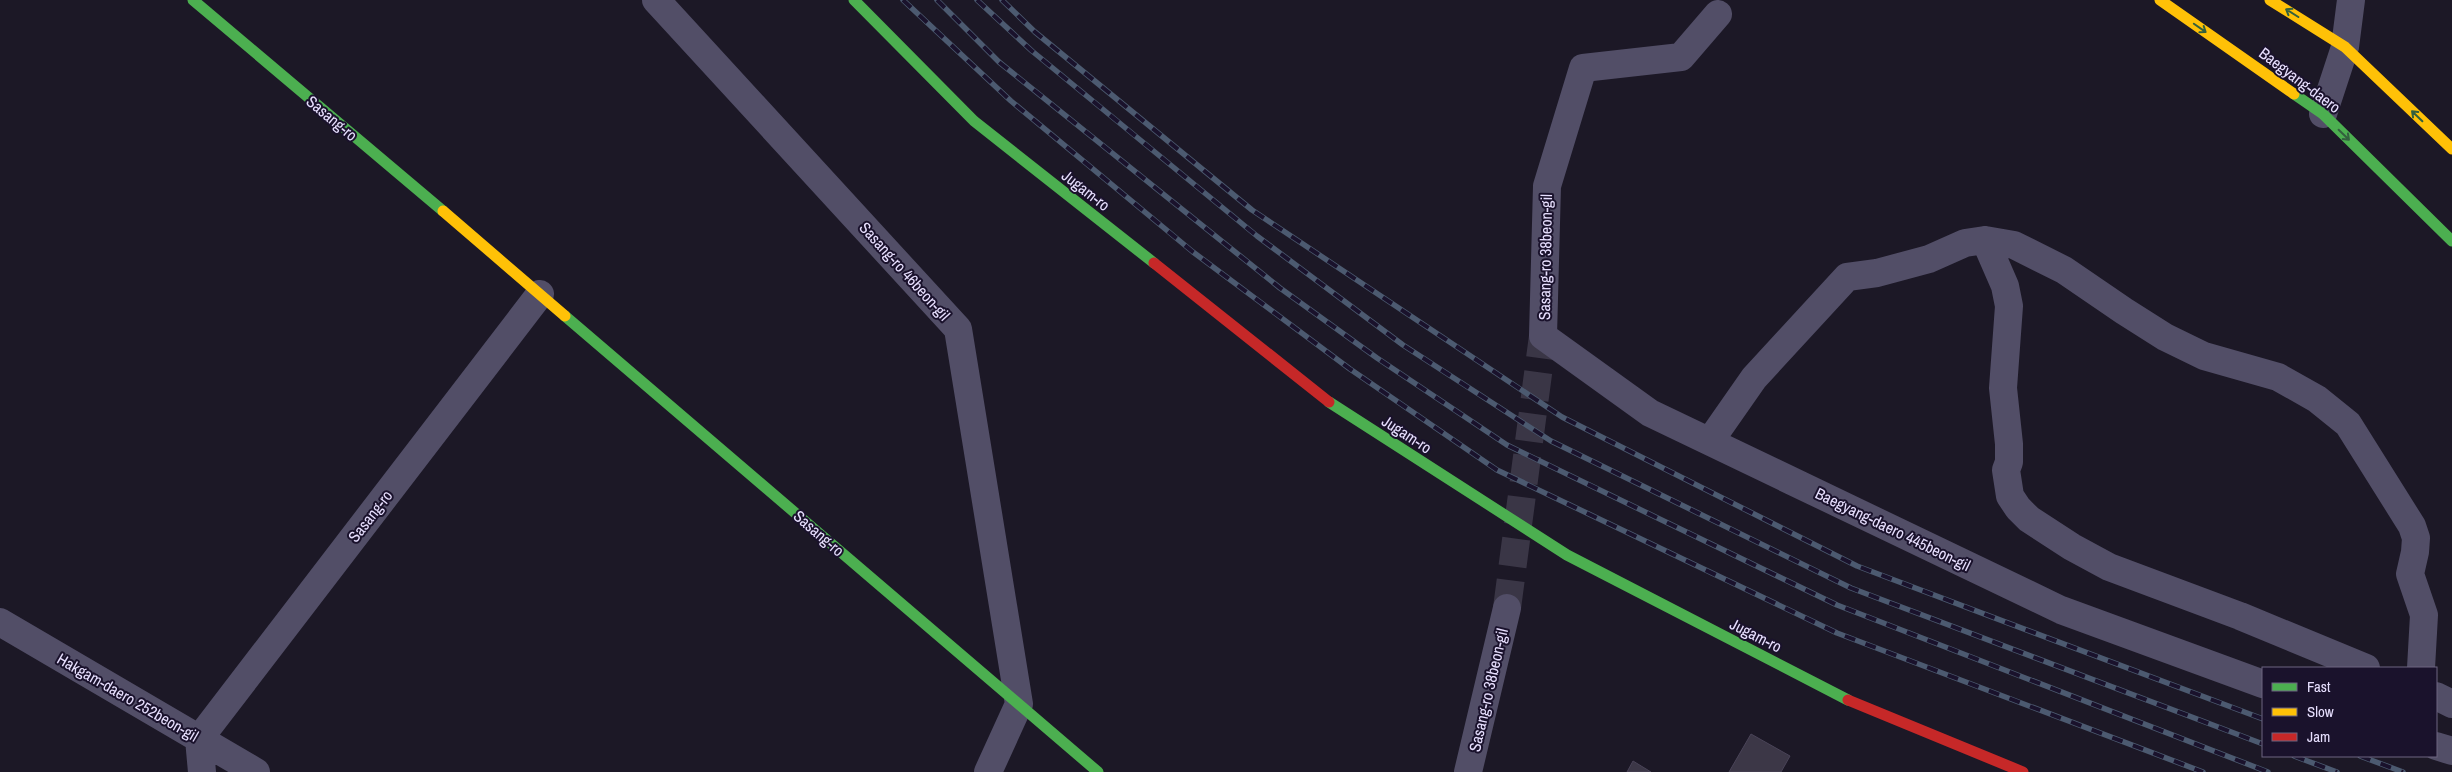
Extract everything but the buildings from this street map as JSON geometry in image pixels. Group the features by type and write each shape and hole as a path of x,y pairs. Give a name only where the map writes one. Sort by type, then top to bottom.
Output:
{"main road":[{"name":"Sasang-ro","path":"193,0 540,294 1098,772"},
{"name":"Jugam-ro","path":"854,0 974,121 1338,409 1567,555 1838,696 2023,772"},
{"name":"Baegyang-daero","path":"2160,0 2322,114 2452,241"},
{"path":"2270,0 2345,47 2452,150"}],"street":[{"name":"Sasang-ro 46beon-gil","path":"656,0 958,329 1019,704"},
{"path":"2322,114 2345,47 2351,0"},
{"name":"Sasang-ro 38beon-gil","path":"1543,336 1547,186 1584,68 1680,57 1718,14"},
{"path":"1710,441 1754,378 1847,277 1877,272 1929,259 1965,243 1985,240 2014,245 2064,270 2124,311 2165,336 2204,356 2278,377 2317,399 2337,413 2348,424 2412,526 2416,538 2410,574 2424,615 2421,667"},
{"path":"1985,240 2005,286 2009,306 2003,388 2009,444 2009,462 2006,470 2010,496 2018,508 2030,519 2072,547 2109,567 2240,616 2364,667"},
{"name":"Sasang-ro","path":"199,739 540,294"},
{"name":"Baegyang-daero 445beon-gil","path":"1543,336 1650,413 2061,610 2262,684"},
{"name":"Sasang-ro 38beon-gil","path":"1468,772 1508,608"},
{"name":"Hakgam-daero 252beon-gil","path":"0,622 256,772"},
{"path":"2437,696 2452,704"},
{"path":"988,772 1019,704"},
{"path":"199,739 202,772"},
{"path":"2437,746 2452,751"}],"tunnel":[{"path":"1507,608 1543,336"}],"railway":[{"path":"903,0 1011,101 1193,252 1350,369 1497,470 1837,633 2203,772"},
{"path":"937,0 999,62 1280,288 1377,358 1507,445 1837,605 2268,772"},
{"path":"977,0 1032,51 1257,236 1403,345 1551,441 1851,588 2262,744"},
{"path":"1002,0 1035,32 1252,210 1562,417 1857,566 2262,719"},
{"path":"2297,757 2337,772"},
{"path":"2363,757 2403,772"}],"traffic: fast":[{"path":"193,0 443,211"},
{"path":"854,0 974,121 1154,263"},
{"path":"2294,94 2323,114 2452,241"},
{"path":"565,316 1098,772"},
{"path":"1329,402 1567,555 1848,700"}],"traffic: slow":[{"path":"2160,0 2294,94"},
{"path":"2270,0 2345,47 2452,149"},
{"path":"443,211 565,316"}],"traffic: jam":[{"path":"1154,263 1329,402"},
{"path":"1848,700 2023,772"}]}
